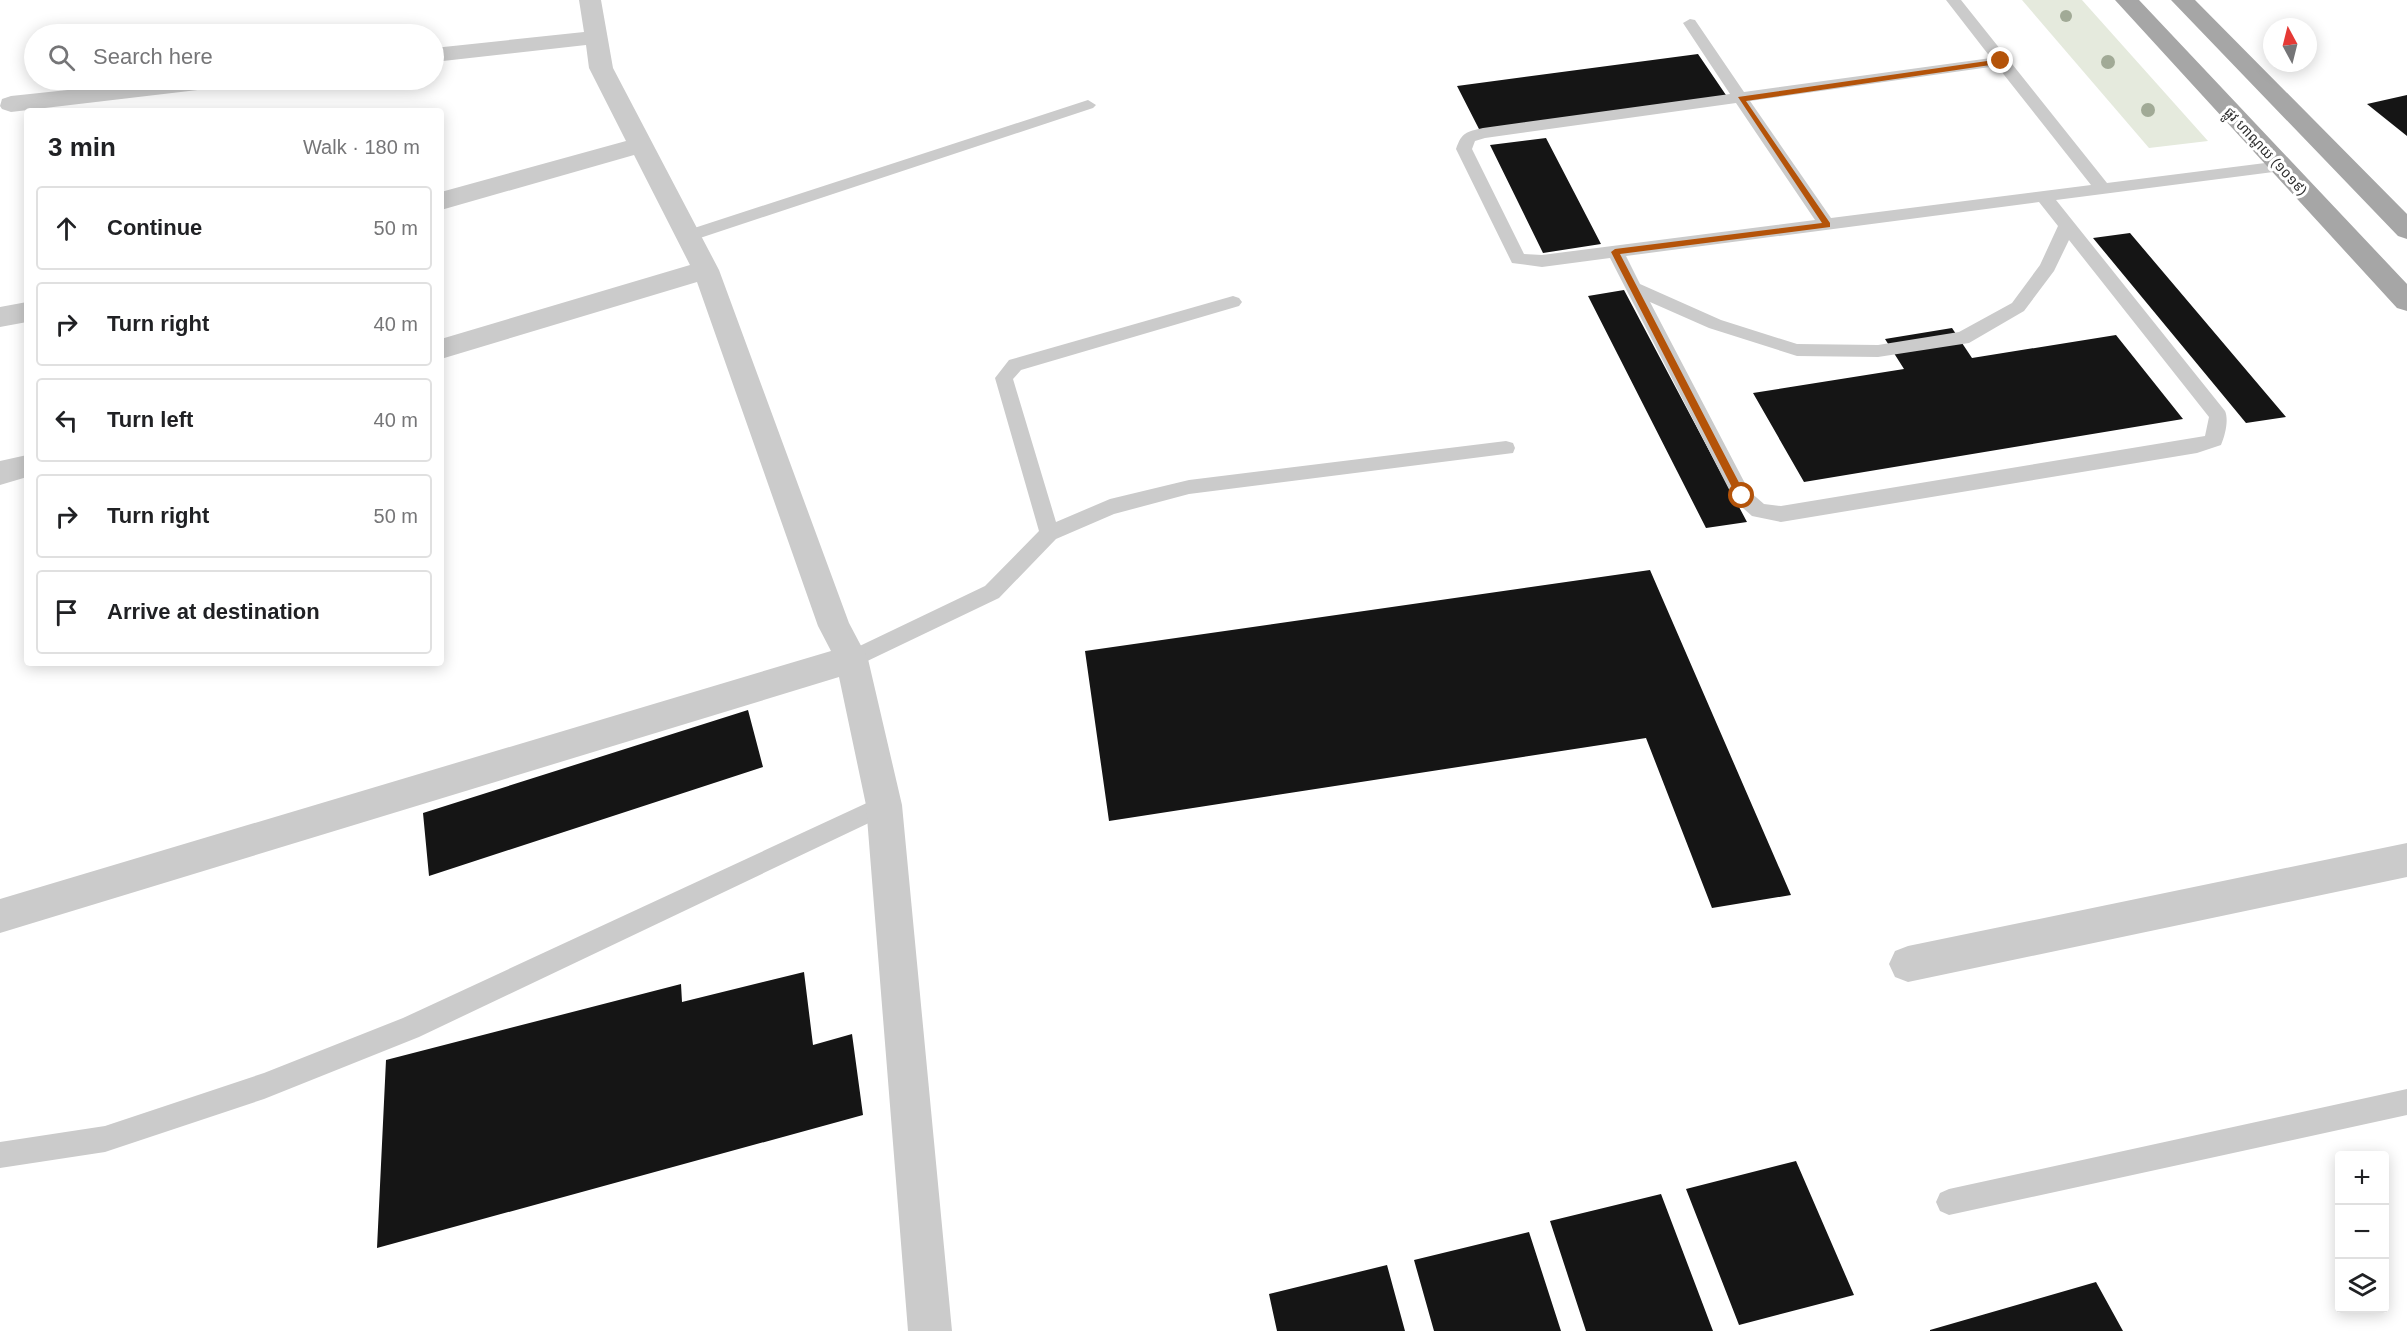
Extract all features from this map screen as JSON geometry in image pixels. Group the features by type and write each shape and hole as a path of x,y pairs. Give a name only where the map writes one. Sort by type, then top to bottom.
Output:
{"main road":[{"name":"ផ្លូវ ហាណូយ (១០១៩)","path":"2126,0 2407,302"},
{"path":"2182,0 2407,230"}],"street":[{"path":"590,0 601,68 706,270 834,626 852,659 884,805 930,1331"},
{"path":"444,55 597,37"},
{"path":"11,104 135,90"},
{"path":"444,200 640,145"},
{"path":"444,348 706,270"},
{"path":"0,317 24,313"},
{"path":"0,473 24,467"},
{"path":"0,916 852,659"},
{"path":"1908,964 2407,860"}],"lane":[{"path":"1953,0 2103,189"},
{"path":"1690,22 1827,225"},
{"path":"2001,61 1741,99 1483,133 1468,138 1464,149 1518,259 1542,261 2281,166"},
{"path":"688,236 1089,105"},
{"path":"1615,252 1742,496 1759,511 1781,514 2197,446 2214,440 2218,416 2044,197"},
{"path":"1633,288 1715,324 1797,350 1878,351 1963,339 2018,307 2048,267 2067,225"},
{"path":"1049,533 1004,378 1015,365 1233,302"},
{"path":"852,659 992,592 1049,533 1110,507 1189,487 1506,448"},
{"path":"0,1155 105,1139 264,1086 410,1028 884,805"},
{"path":"1949,1202 2407,1102"}],"shaded area":[{"path":"2022,0 2082,0 2208,141 2149,148"}],"building":[{"path":"1698,54 1728,98 1480,131 1457,86"},
{"path":"2407,95 2407,136 2367,104"},
{"path":"1546,138 1601,244 1543,253 1490,145"},
{"path":"2130,233 2286,417 2246,423 2093,238"},
{"path":"1624,290 1747,522 1706,528 1588,296"},
{"path":"1952,328 1972,358 2116,335 2183,419 1804,482 1753,393 1904,369 1885,339"},
{"path":"1650,570 1791,895 1712,908 1646,738 1109,821 1085,651"},
{"path":"748,710 763,767 429,876 423,813"},
{"path":"804,972 813,1045 852,1034 863,1115 377,1248 386,1060 681,984 682,1002"},
{"path":"1796,1161 1854,1295 1739,1325 1686,1189"},
{"path":"1661,1194 1713,1331 1586,1331 1550,1221"},
{"path":"1529,1232 1561,1331 1434,1331 1414,1260"},
{"path":"1387,1265 1405,1331 1277,1331 1269,1294"},
{"path":"2096,1282 2123,1331 1930,1331 1930,1330"}],"route":[{"path":"1742,496 1615,252 1827,225 1741,99 2001,61"}]}
